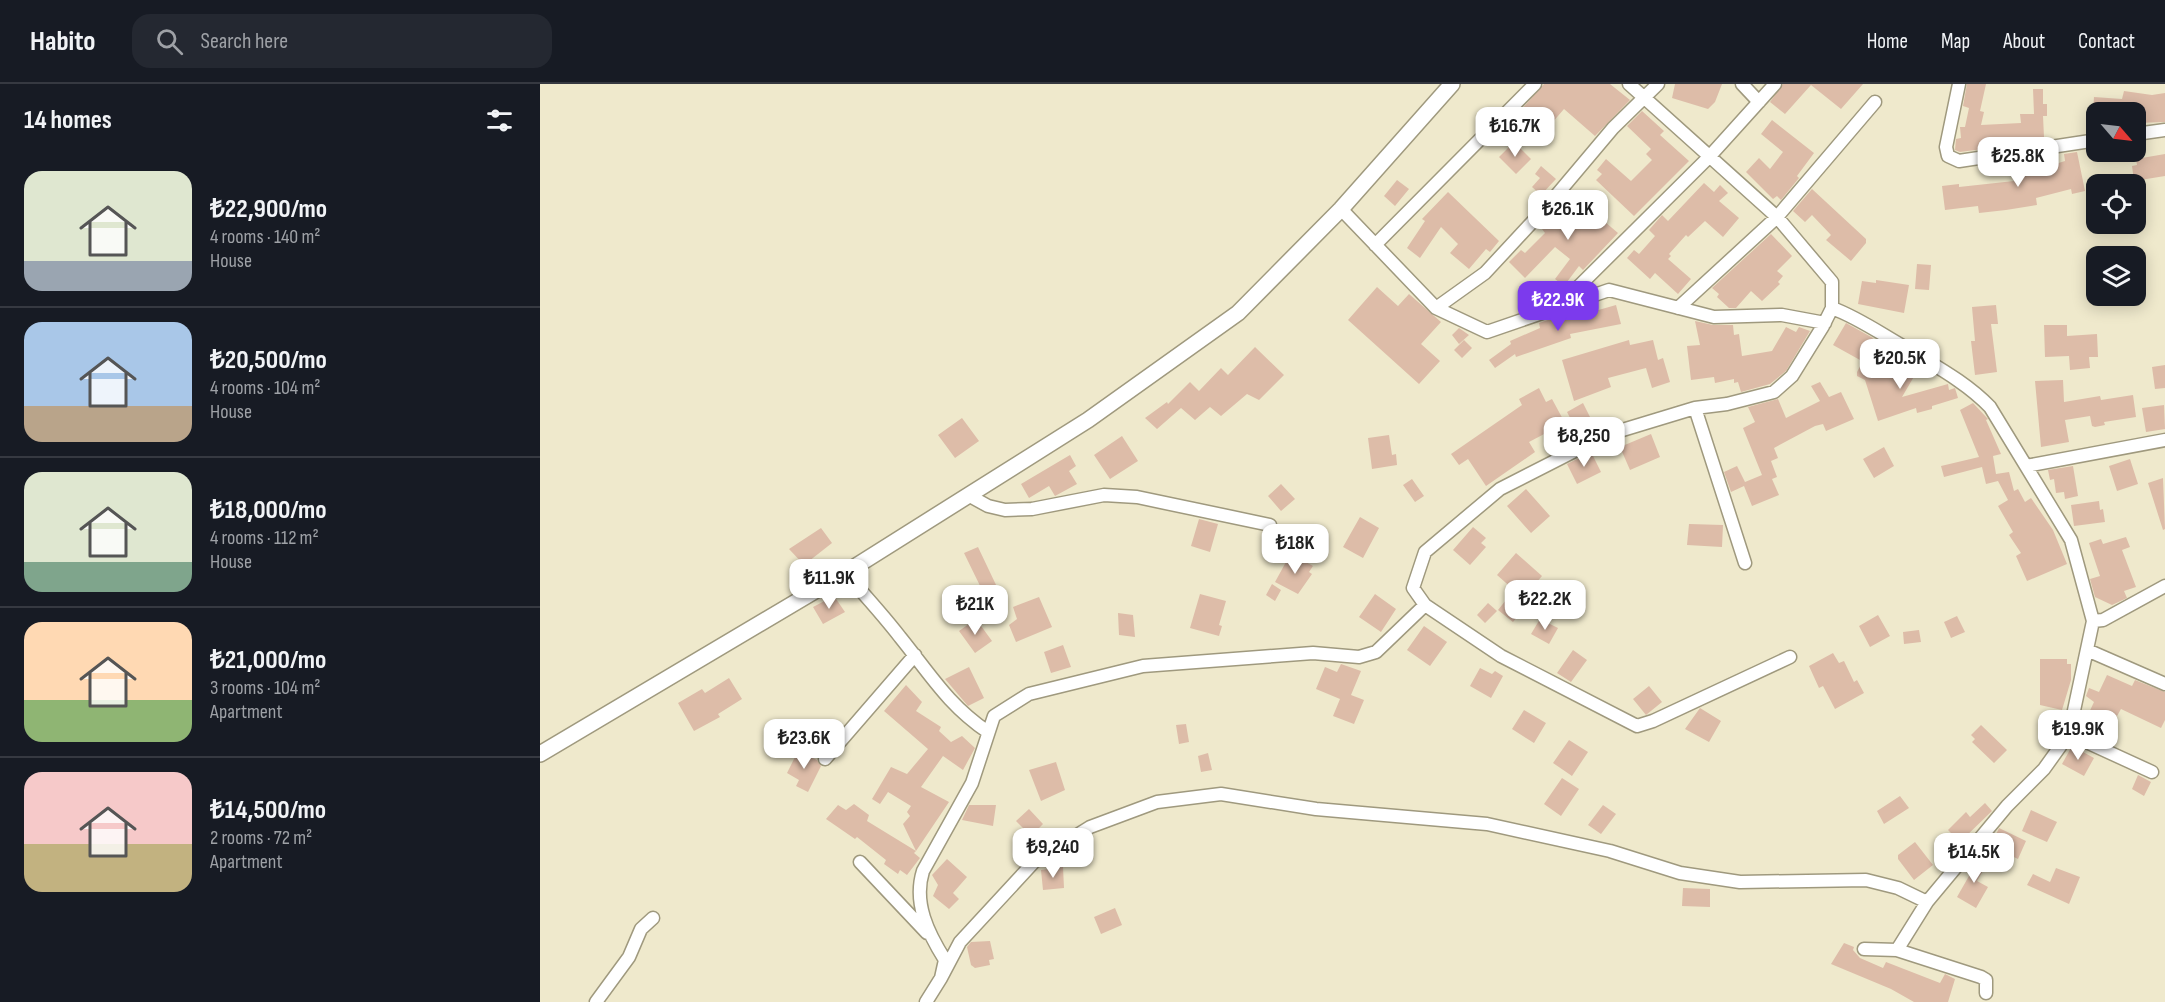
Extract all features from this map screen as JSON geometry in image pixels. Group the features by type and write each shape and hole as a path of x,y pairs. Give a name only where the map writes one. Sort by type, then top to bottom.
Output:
{"street":[{"path":"540,754 845,573 1088,420 1238,313 1341,209 1452,84"},
{"path":"1375,245 1536,84"},
{"path":"1629,84 1777,217 1832,282 1832,308 1792,376 1774,392 1727,404 1695,408 1606,435 1500,489 1425,552 1413,588 1425,605 1501,656 1637,726 1653,721 1790,657"},
{"path":"1436,308 1485,273 1643,97 1658,84"},
{"path":"1742,84 1759,102"},
{"path":"1557,308 1710,156 1775,84"},
{"path":"1959,84 1946,147 1948,156 1959,161 2086,142"},
{"path":"1678,308 1777,217 1875,102"},
{"path":"2146,133 2165,130"},
{"path":"1341,209 1436,308 1487,333 1610,290 1714,317 1782,315 1825,322"},
{"path":"1832,308 1852,315 1977,393 1990,406 2071,540 2093,621 2069,734 2044,769 2007,806 1927,902 1897,950"},
{"path":"1695,408 1745,563"},
{"path":"2026,466 2165,440"},
{"path":"968,495 988,506 1005,510 1032,509 1104,495 1137,497 1270,525"},
{"path":"845,573 915,655 948,700 964,716 988,732"},
{"path":"2093,621 2103,620 2165,586"},
{"path":"928,934 920,904 919,884 922,871 972,783 994,716 1029,694 1143,666 1313,653 1359,657 1376,652 1425,605"},
{"path":"2086,650 2165,684"},
{"path":"825,759 915,655"},
{"path":"2069,734 2152,772"},
{"path":"926,1002 942,978 960,942 1034,862 1090,827 1157,802 1221,794 1316,809 1487,824 1610,851 1680,873 1740,882 1866,880 1898,888 1927,902"},
{"path":"860,862 928,934 945,960 942,978"},
{"path":"596,1002 629,957 641,929 653,918"},
{"path":"1864,949 1897,950 1981,977 1986,980 1986,993"}],"building":[{"path":"1544,84 1610,84 1630,100 1595,136 1564,109 1545,131 1521,110"},
{"path":"1675,84 1722,84 1715,102 1708,109 1672,98"},
{"path":"1783,84 1863,84 1841,109 1811,85 1785,114 1770,102"},
{"path":"1967,84 1986,84 1980,111 1984,112 1981,125 2021,123 2020,114 2034,114 2033,89 2043,89 2043,104 2047,104 2047,116 2043,116 2044,137 2006,139 2006,146 1960,152 1955,150 1956,139 1961,138 1960,127 1965,127 1969,108 1963,106"},
{"path":"2124,91 2152,95 2165,93 2165,122 2146,123 2146,102 2094,102 2094,97 2122,99"},
{"path":"1642,111 1664,131 1660,135 1689,161 1634,216 1596,180 1602,174 1597,170 1606,159 1631,181 1652,160 1646,154 1651,149 1627,126"},
{"path":"1772,120 1814,153 1797,176 1799,178 1781,200 1777,196 1773,199 1746,172 1759,158 1770,169 1783,152 1761,134"},
{"path":"1514,142 1531,159 1516,174 1499,157"},
{"path":"2077,152 2085,191 2072,194 2071,189 2036,198 2037,205 2006,210 1979,213 1978,206 1945,210 1942,186 1959,184 1959,187 2014,181 2013,177 2065,161 2064,154"},
{"path":"2165,154 2165,176 2146,179 2146,174 2133,174 2132,166 2137,165 2136,162 2146,162 2146,157"},
{"path":"1541,166 1556,179 1541,195 1532,187 1540,178 1535,174"},
{"path":"1397,180 1409,189 1395,206 1384,196"},
{"path":"1704,183 1714,192 1720,185 1728,193 1719,201 1739,218 1723,237 1705,221 1688,237 1686,235 1669,254 1671,256 1668,259 1691,279 1678,294 1655,273 1650,279 1627,258 1634,250 1639,254 1655,236 1649,230 1662,215 1668,221"},
{"path":"1812,189 1866,239 1866,243 1851,261 1826,240 1831,235 1812,215 1805,222 1793,211"},
{"path":"1448,192 1499,241 1490,252 1486,249 1469,269 1450,253 1458,244 1441,227 1420,258 1407,248 1425,221 1422,219"},
{"path":"1571,195 1596,219 1598,216 1618,233 1583,270 1579,266 1564,286 1555,279 1570,259 1555,247 1525,278 1509,262 1521,250 1525,253 1545,233 1542,229 1564,207 1562,205"},
{"path":"1771,234 1792,256 1777,271 1783,276 1778,282 1780,284 1762,301 1751,291 1736,308 1729,308 1717,297 1719,294 1712,288"},
{"path":"1917,264 1931,265 1929,290 1915,289"},
{"path":"1876,280 1909,285 1904,313 1858,304 1862,281 1876,283"},
{"path":"1377,287 1398,306 1409,294 1441,322 1421,344 1440,361 1419,384 1348,320"},
{"path":"1616,305 1621,324 1570,334 1571,338 1516,357 1515,354 1495,368 1489,360 1511,344 1510,341 1540,328 1539,323 1580,309 1581,315"},
{"path":"1996,305 1998,324 1991,324 1997,372 1975,375 1971,341 1975,341 1972,307"},
{"path":"1695,321 1713,325 1733,325 1734,335 1739,334 1742,356 1772,351 1786,327 1796,332 1799,327 1810,331 1786,371 1770,384 1741,392 1738,382 1734,383 1734,379 1715,383 1714,377 1691,380 1687,346 1700,345"},
{"path":"1846,323 1873,338 1860,360 1833,345"},
{"path":"2044,325 2067,325 2067,336 2097,334 2098,357 2089,357 2090,368 2070,370 2069,356 2045,357"},
{"path":"1459,328 1469,335 1459,344 1452,335"},
{"path":"1464,340 1472,348 1462,358 1454,350"},
{"path":"1629,340 1630,345 1653,340 1658,360 1663,358 1670,382 1652,388 1646,368 1608,378 1611,387 1574,401 1562,360"},
{"path":"1255,347 1284,375 1259,400 1247,394 1221,416 1210,407 1195,420 1181,408 1157,429 1145,418 1167,402 1168,404 1190,382 1199,391 1221,368 1228,375"},
{"path":"1898,355 1919,368 1902,397 1948,384 1949,390 1955,388 1958,398 1932,406 1932,409 1917,413 1916,408 1878,421 1865,380 1857,376 1857,372 1863,361 1887,373"},
{"path":"2165,365 2165,388 2155,389 2152,367"},
{"path":"2063,380 2064,402 2100,396 2101,400 2133,395 2136,417 2104,422 2105,425 2095,427 2092,426 2090,416 2065,420 2069,442 2041,447 2035,381"},
{"path":"1820,382 1829,397 1841,392 1854,419 1826,431 1823,424 1815,426 1774,448 1778,458 1771,461 1777,477 1772,479 1779,495 1752,506 1744,486 1731,492 1724,472 1737,466 1745,482 1762,475 1743,428 1755,422 1748,407 1778,399 1786,418 1820,401 1811,386"},
{"path":"1539,388 1546,402 1552,399 1565,423 1529,442 1535,452 1486,486 1468,459 1459,465 1451,454 1522,405 1519,399"},
{"path":"1583,403 1594,425 1578,433 1567,412"},
{"path":"1973,403 1988,419 1986,420 2001,454 1993,456 1996,474 2009,472 2014,491 2018,489 2025,502 2031,498 2053,530 2067,564 2027,581 2016,556 2021,553 2009,535 2013,532 1998,506 2008,500 1998,481 1986,484 1982,467 1944,477 1941,466 1979,457 1960,410"},
{"path":"2164,405 2165,429 2146,432 2142,408"},
{"path":"962,418 979,441 955,458 938,435"},
{"path":"1651,434 1660,457 1630,470 1620,447"},
{"path":"1389,435 1392,455 1396,454 1397,465 1372,469 1368,438"},
{"path":"1122,436 1138,461 1110,479 1094,455"},
{"path":"1884,447 1894,466 1874,478 1863,459"},
{"path":"1591,452 1601,472 1577,484 1567,464"},
{"path":"1070,455 1076,466 1069,471 1077,484 1055,496 1049,486 1029,498 1021,484"},
{"path":"2130,459 2138,484 2117,491 2109,466"},
{"path":"2073,466 2078,496 2065,499 2064,492 2056,493 2054,479 2050,480 2048,470"},
{"path":"2163,478 2165,529 2163,530 2148,483"},
{"path":"1412,479 1424,496 1415,502 1403,485"},
{"path":"1281,484 1295,499 1281,511 1268,496"},
{"path":"1526,489 1550,516 1531,533 1507,506"},
{"path":"2099,501 2105,522 2074,526 2071,505"},
{"path":"1360,517 1379,528 1363,558 1343,547"},
{"path":"1199,519 1218,524 1210,552 1191,546"},
{"path":"1689,524 1723,525 1722,547 1687,545"},
{"path":"1473,527 1486,538 1481,543 1486,547 1470,565 1453,550"},
{"path":"821,528 832,543 804,565 789,549"},
{"path":"2126,537 2130,547 2122,550 2136,587 2124,591 2127,598 2112,605 2095,597 2090,579 2100,576 2089,543 2101,539 2103,544"},
{"path":"978,547 997,587 984,594 964,553"},
{"path":"1516,553 1542,576 1521,601 1527,605 1513,622 1498,610 1514,590 1497,575"},
{"path":"1295,556 1313,566 1309,572 1312,574 1298,594 1275,582 1286,562 1291,565"},
{"path":"1272,584 1281,590 1275,601 1266,595"},
{"path":"1200,594 1226,601 1219,625 1222,626 1219,636 1190,628"},
{"path":"1375,594 1396,609 1381,632 1359,617"},
{"path":"834,596 845,612 823,624 813,607"},
{"path":"1039,597 1052,627 1016,642 1009,625 1017,619 1013,607"},
{"path":"1488,603 1497,611 1485,623 1477,615"},
{"path":"1118,613 1133,615 1135,637 1119,635"},
{"path":"1878,615 1890,636 1870,647 1859,626"},
{"path":"1957,616 1965,632 1951,638 1944,622"},
{"path":"976,619 992,641 975,653 959,631"},
{"path":"1540,619 1558,628 1549,644 1531,634"},
{"path":"1424,626 1447,642 1430,666 1407,650"},
{"path":"1919,630 1921,642 1904,644 1903,632"},
{"path":"1063,645 1071,667 1051,673 1044,652"},
{"path":"1573,650 1587,660 1571,682 1557,673"},
{"path":"1833,653 1839,663 1844,661 1854,682 1857,680 1864,693 1835,709 1823,686 1819,688 1809,666"},
{"path":"2040,659 2067,659 2067,664 2071,664 2071,680 2062,710 2040,705"},
{"path":"1341,664 1361,671 1351,695 1364,700 1354,724 1333,716 1340,699 1316,689 1325,667 1337,672"},
{"path":"969,667 984,698 968,706 945,679"},
{"path":"1480,668 1492,674 1495,671 1503,676 1491,698 1470,686"},
{"path":"2107,675 2132,686 2135,680 2165,692 2165,720 2161,728 2121,709 2105,737 2091,730 2094,723 2086,719 2094,702 2086,696 2089,688 2099,692"},
{"path":"729,678 742,699 718,714 720,717 694,731 678,703 702,689 705,693"},
{"path":"906,685 922,702 916,711 941,727 939,731 951,742 962,736 975,748 963,770 943,756 921,787 949,802 916,851 903,824 910,816 907,812 911,806 888,792 880,804 872,799 891,767 907,774 928,749 884,711"},
{"path":"1649,686 1662,702 1646,715 1633,699"},
{"path":"1700,708 1721,721 1709,742 1685,729"},
{"path":"1524,710 1546,723 1534,743 1512,729"},
{"path":"1186,724 1189,742 1179,744 1176,725"},
{"path":"1981,725 2007,750 1994,763 1972,742 1975,739 1971,735"},
{"path":"1569,740 1588,752 1572,776 1553,763"},
{"path":"2072,746 2094,758 2084,776 2062,764"},
{"path":"798,751 817,760 821,766 808,792 796,786 799,780 787,773"},
{"path":"1208,753 1212,770 1201,772 1198,756"},
{"path":"1056,762 1065,790 1041,801 1029,770"},
{"path":"2138,775 2151,782 2144,796 2132,789"},
{"path":"1562,778 1579,789 1561,816 1544,804"},
{"path":"1900,796 1909,808 1884,824 1877,811"},
{"path":"1985,803 1992,811 1960,842 1948,830 1966,812 1970,817"},
{"path":"854,804 869,815 867,821 916,851 914,853 920,858 907,875 900,870 898,874 884,864 886,860 857,837 855,839 826,819 838,805 846,810"},
{"path":"969,805 996,805 993,826 962,820"},
{"path":"1603,805 1616,814 1601,834 1588,825"},
{"path":"1029,809 1043,824 1031,836 1016,821"},
{"path":"2031,810 2057,822 2047,842 2022,831"},
{"path":"1999,828 2026,841 2018,859 1999,850 2001,845 1993,841"},
{"path":"1915,842 1933,865 1914,880 1898,859 1898,855"},
{"path":"1976,856 1988,862 1977,881 1988,887 1976,908 1957,897 1973,869 1970,867"},
{"path":"947,859 967,877 953,893 959,899 949,909 933,896 938,885 932,875"},
{"path":"1063,867 1064,888 1043,890 1041,870"},
{"path":"2056,868 2080,877 2069,904 2027,885 2033,874 2050,882"},
{"path":"1683,888 1710,889 1710,907 1682,906"},
{"path":"1115,908 1122,925 1101,934 1094,917"},
{"path":"990,941 994,959 989,960 990,965 975,968 971,965 967,947 971,942"},
{"path":"1844,943 1854,947 1853,950 1860,958 1883,968 1886,962 1940,983 1945,974 1955,979 1948,1002 1914,1002 1891,989 1831,964"}]}
